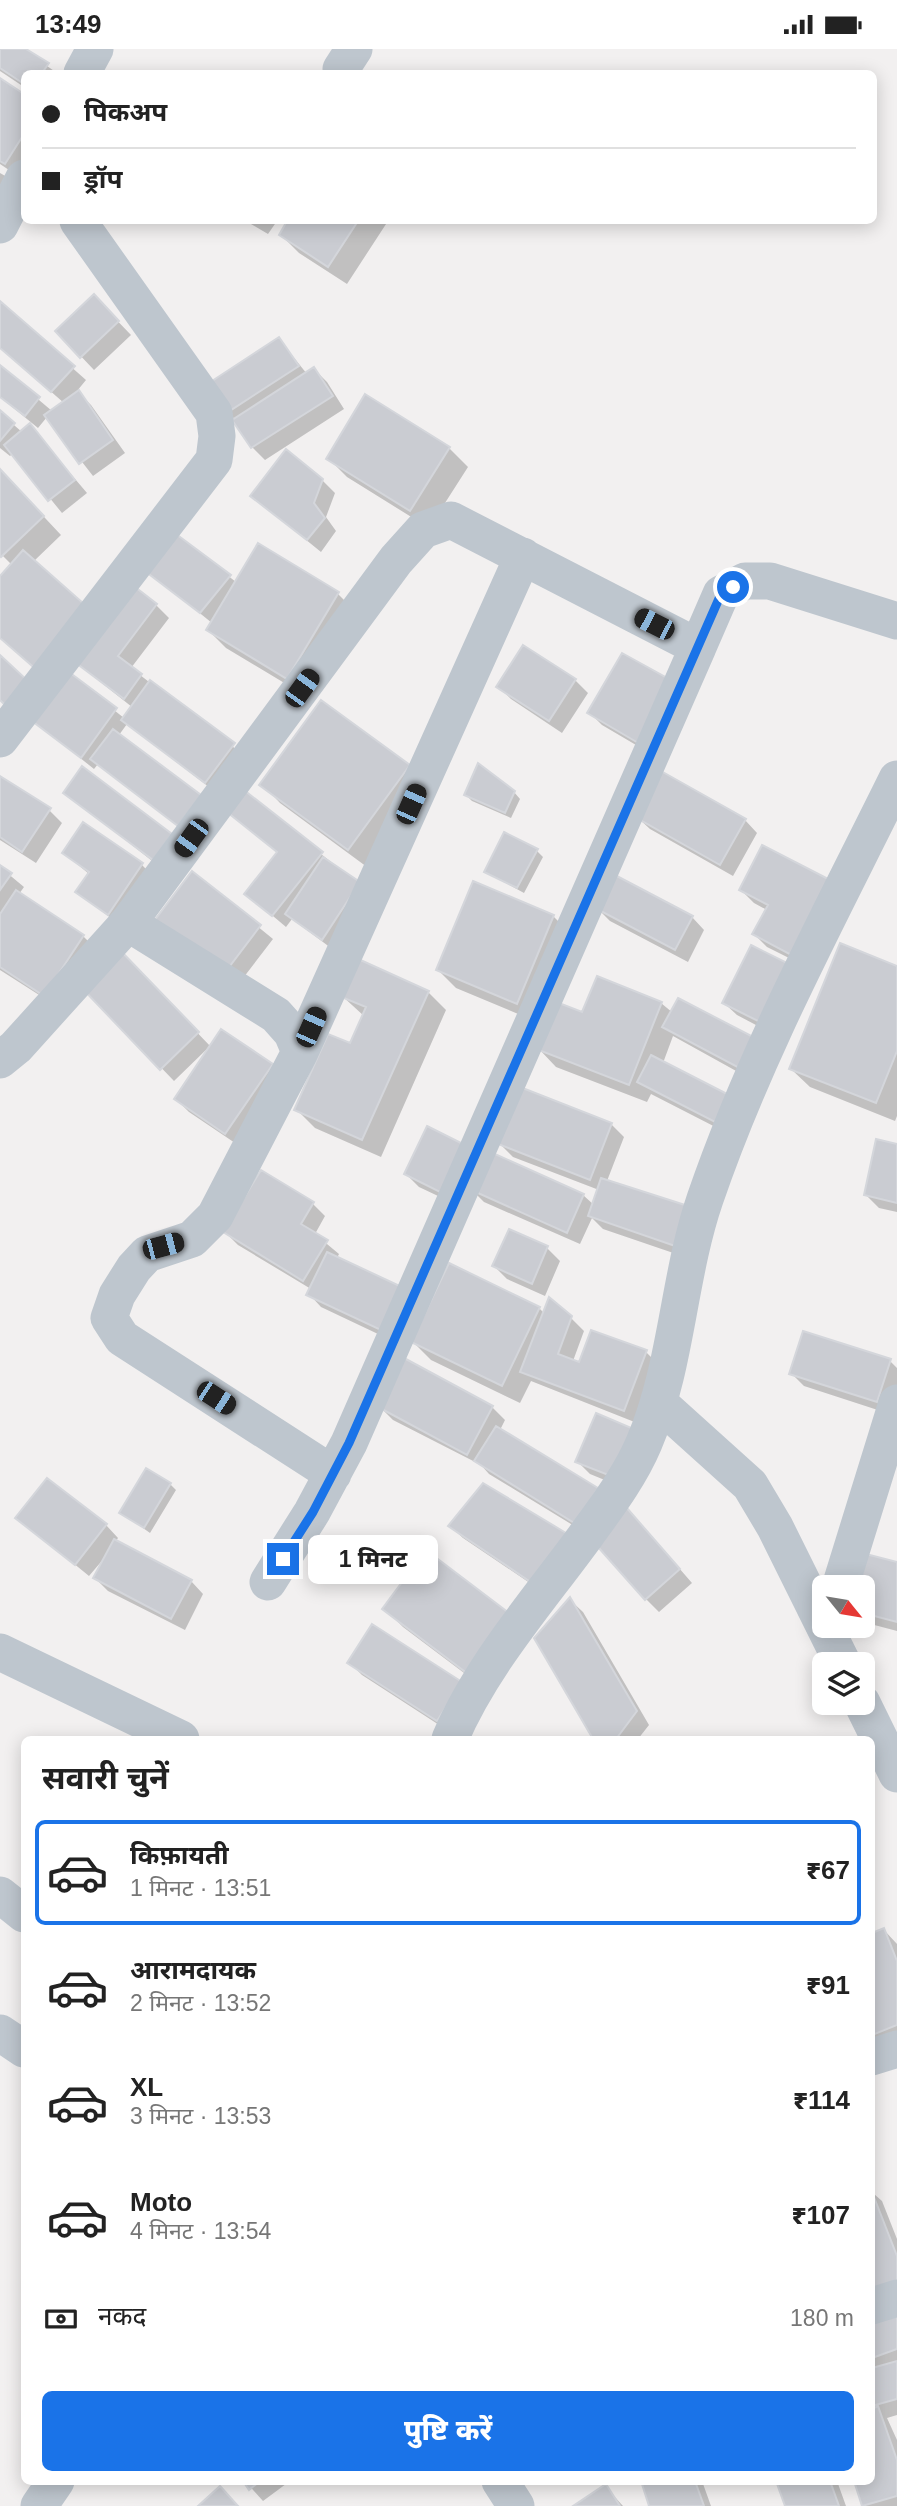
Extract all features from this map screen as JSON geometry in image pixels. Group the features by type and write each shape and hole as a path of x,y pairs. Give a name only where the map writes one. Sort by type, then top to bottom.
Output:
{"street":[{"path":"84,70 96,49"},
{"path":"0,225 21,185"},
{"path":"0,739 214,460 217,436 214,413 80,224"},
{"path":"0,1060 16,1047 128,923 396,560 423,530 451,520 698,647"},
{"path":"333,1475 122,1338 109,1318 117,1295 134,1268 147,1254 192,1238 215,1216 300,1052 523,556"},
{"path":"268,1582 333,1475 397,1336 721,594 746,581 770,581 897,621"},
{"path":"456,1735 482,1678 619,1489 643,1445 659,1403 699,1217 725,1140 749,1081 897,779"},
{"path":"128,923 276,1016 292,1033 300,1052"},
{"path":"659,1403 750,1485 812,1598"},
{"path":"844,1575 897,1403"},
{"path":"0,1653 175,1736"},
{"path":"869,1715 893,1760"},
{"path":"0,1895 21,1912"},
{"path":"0,2033 21,2047"},
{"path":"875,2056 897,2049"},
{"path":"875,2305 897,2298"},
{"path":"39,2506 54,2485"},
{"path":"502,2485 516,2506"}],"building":[{"path":"0,49 26,49 49,63 44,70 21,70 21,82 0,68"},
{"path":"0,78 21,92 21,139 5,164 0,161"},
{"path":"285,224 356,224 328,267 279,235"},
{"path":"94,294 119,321 80,358 55,331"},
{"path":"0,301 75,366 51,392 0,348"},
{"path":"279,337 299,366 228,412 209,383"},
{"path":"0,365 40,397 25,416 0,397"},
{"path":"314,367 333,396 251,448 232,420"},
{"path":"79,390 113,440 79,464 44,415"},
{"path":"365,394 450,447 410,511 326,459"},
{"path":"0,410 15,423 0,441"},
{"path":"30,423 75,480 48,501 4,445"},
{"path":"286,449 323,479 314,503 325,518 307,540 250,496"},
{"path":"0,469 44,516 1,557 0,556"},
{"path":"172,531 231,575 200,613 141,568"},
{"path":"258,543 339,592 287,679 206,630"},
{"path":"23,550 92,611 38,671 0,638 0,576"},
{"path":"130,583 157,604 118,656 142,674 124,699 72,660"},
{"path":"523,645 576,679 549,721 496,687"},
{"path":"622,653 676,683 640,744 587,713"},
{"path":"0,655 29,682 6,706 0,700"},
{"path":"65,669 117,708 81,758 28,718"},
{"path":"150,680 235,743 205,783 121,720"},
{"path":"321,700 410,765 348,850 259,785"},
{"path":"113,729 201,795 178,826 90,759"},
{"path":"478,763 515,791 505,813 464,795"},
{"path":"82,766 172,834 153,860 63,793"},
{"path":"661,771 746,819 720,865 635,817"},
{"path":"0,776 51,808 22,852 0,837"},
{"path":"244,790 323,852 272,916 244,894 277,852 227,812"},
{"path":"83,822 143,863 108,915 75,892 89,872 62,853"},
{"path":"504,832 538,849 517,888 484,872"},
{"path":"762,845 834,882 795,957 752,934 768,905 739,890"},
{"path":"323,857 360,882 322,940 285,914"},
{"path":"0,865 12,873 0,890"},
{"path":"192,871 261,925 223,975 154,921"},
{"path":"613,874 693,916 675,950 595,908"},
{"path":"473,881 554,915 517,1004 436,970"},
{"path":"16,890 84,935 44,996 0,967 0,914"},
{"path":"840,943 897,966 897,1051 876,1103 789,1069"},
{"path":"751,945 789,964 760,1022 722,1003"},
{"path":"118,948 199,1032 160,1070 79,985"},
{"path":"356,958 429,991 362,1140 294,1110 328,1034 350,1043 366,1007 339,996"},
{"path":"597,976 662,1002 629,1085 536,1049 554,1001 582,1012"},
{"path":"678,998 759,1040 743,1070 662,1027"},
{"path":"221,1029 273,1064 225,1134 174,1099"},
{"path":"651,1055 731,1096 717,1123 637,1082"},
{"path":"520,1087 612,1123 590,1180 498,1144"},
{"path":"427,1126 465,1145 442,1193 404,1174"},
{"path":"876,1139 897,1144 897,1203 864,1195"},
{"path":"486,1150 584,1194 567,1233 469,1189"},
{"path":"261,1170 314,1202 301,1224 328,1240 303,1281 223,1232"},
{"path":"601,1178 688,1206 675,1246 588,1216"},
{"path":"509,1229 548,1246 532,1284 492,1266"},
{"path":"327,1252 404,1288 383,1331 306,1295"},
{"path":"449,1263 540,1307 502,1386 411,1342"},
{"path":"549,1297 572,1316 558,1354 579,1362 591,1330 647,1350 624,1411 520,1372"},
{"path":"803,1331 891,1359 877,1402 789,1374"},
{"path":"404,1358 493,1406 467,1455 378,1407"},
{"path":"596,1413 636,1430 616,1478 575,1462"},
{"path":"496,1426 598,1488 576,1524 474,1461"},
{"path":"146,1468 171,1483 144,1528 119,1513"},
{"path":"47,1478 107,1524 75,1565 15,1518"},
{"path":"483,1483 566,1533 535,1585 448,1526"},
{"path":"626,1507 680,1569 645,1600 590,1538"},
{"path":"114,1539 192,1580 171,1619 93,1578"},
{"path":"426,1550 513,1616 468,1674 382,1609"},
{"path":"862,1553 897,1562 897,1622 875,1616 875,1575 856,1575"},
{"path":"570,1597 637,1711 618,1736 591,1736 534,1638"},
{"path":"372,1624 462,1682 437,1721 347,1663"},
{"path":"884,1928 897,1961 897,2025 875,2034 875,1932"},
{"path":"875,2200 897,2256 897,2282 875,2291"},
{"path":"897,2309 897,2349 875,2357 875,2317"},
{"path":"897,2361 897,2399 875,2405 875,2367"},
{"path":"878,2406 897,2460 897,2496 862,2506 855,2485 875,2485 875,2408"},
{"path":"607,2485 620,2506 573,2506"},
{"path":"642,2485 696,2485 704,2506 649,2506"},
{"path":"777,2485 831,2485 839,2506 785,2506"},
{"path":"220,2486 238,2506 198,2506"}],"route":[{"path":"283,1559 313,1512 349,1443 721,594 733,587"}]}
